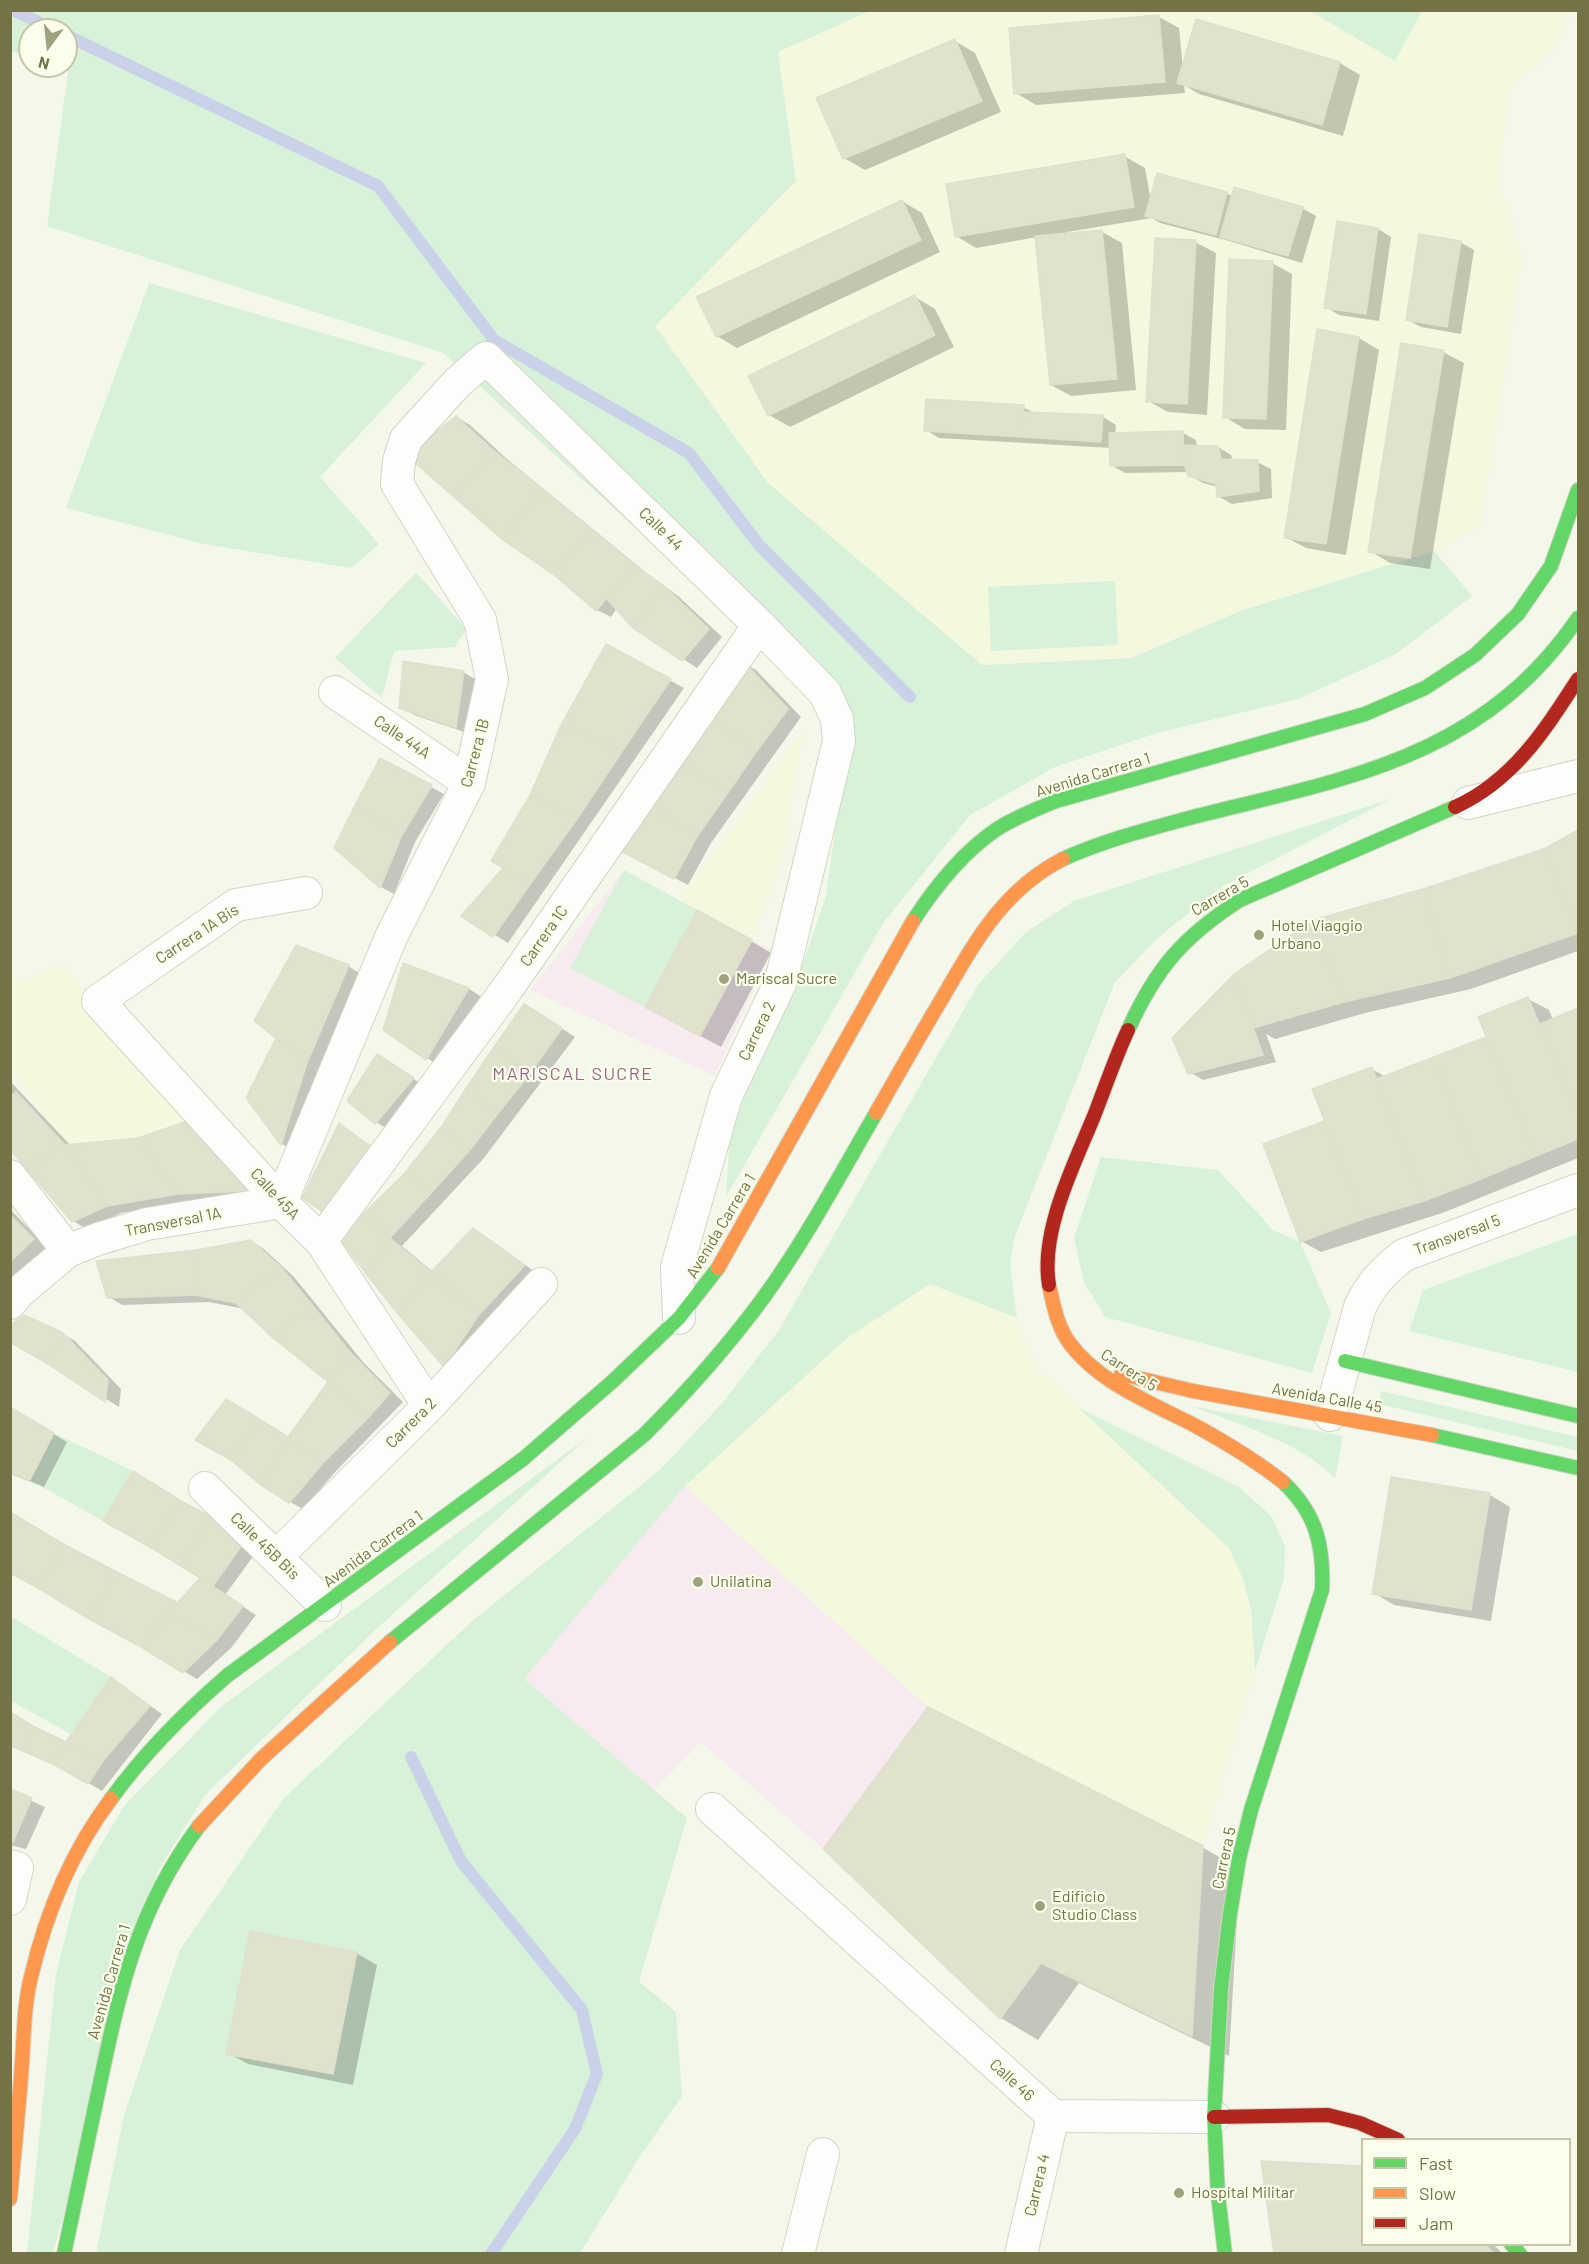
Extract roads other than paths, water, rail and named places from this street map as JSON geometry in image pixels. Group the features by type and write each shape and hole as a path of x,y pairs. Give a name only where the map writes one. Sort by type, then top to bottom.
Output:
{"main road":[{"name":"Avenida Carrera 1","path":"10,2199 31,1978 49,1917 71,1861 102,1809 143,1755 197,1700 523,1459 613,1381 679,1318 715,1274 914,919 942,880 976,846 1011,821 1056,801 1365,714 1425,688 1475,655 1518,614 1551,566 1578,490"},
{"name":"Avenida Carrera 1","path":"64,2253 110,2034 135,1943 172,1861 200,1822 235,1783 341,1683 644,1435 725,1347 764,1297 804,1237 977,939 1000,908 1027,881 1060,860 1105,841 1352,775 1428,747 1469,725 1508,697 1565,638 1578,618"},
{"name":"Carrera 5","path":"1225,2253 1218,2195 1214,2117 1221,1989 1230,1914 1239,1859 1251,1810 1322,1590 1323,1566 1316,1529 1301,1500 1277,1476 1233,1448 1174,1417 1098,1371 1075,1348 1062,1331 1049,1289 1047,1266 1050,1240 1073,1170 1126,1034 1150,982 1172,952 1194,930 1240,900 1461,804 1496,782 1520,761 1539,739 1578,679"},
{"name":"Avenida Calle 45","path":"1075,1348 1095,1363 1121,1374 1193,1391 1425,1433 1578,1468"},
{"path":"1345,1361 1578,1416"},
{"path":"1214,2117 1328,2115 1360,2123 1396,2138"}],"street":[{"name":"Calle 44","path":"458,382 486,358 759,625 825,693 837,719 839,741"},
{"name":"Carrera 1B","path":"281,1202 392,935 469,783 492,680 480,620 397,484 399,461 406,439 458,382"},
{"name":"Carrera 1C","path":"321,1242 507,989 759,625"},
{"name":"Calle 44A","path":"335,692 469,783"},
{"name":"Carrera 2","path":"679,1318 676,1267 726,1096 781,981 839,741"},
{"path":"1461,804 1578,776"},
{"name":"Carrera 1A Bis","path":"98,1001 236,904 306,893"},
{"name":"Calle 45A","path":"98,1001 281,1202 321,1242 429,1406"},
{"path":"10,1176 68,1251"},
{"name":"Transversal 5","path":"1330,1415 1360,1307 1367,1292 1390,1266 1404,1255 1578,1191"},
{"name":"Transversal 1A","path":"10,1304 18,1293 68,1251 98,1239 147,1224 281,1202"},
{"name":"Carrera 2","path":"276,1557 429,1406 541,1284"},
{"name":"Calle 45B Bis","path":"205,1488 325,1605"},
{"name":"Calle 46","path":"712,1809 1053,2116"},
{"path":"10,1899 14,1867"},
{"path":"1053,2116 1214,2117"},
{"name":"Carrera 4","path":"1021,2253 1053,2116"},
{"path":"798,2253 823,2154"}],"waterway":[{"path":"13,10 30,18"},
{"path":"78,41 378,186 494,340 689,453 759,545 910,697"},
{"path":"411,1757 461,1861 582,2010 597,2074 575,2129 491,2254"}],"place":[{"name":"Hotel Viaggio Urbano","path":"1259,935"},
{"name":"Mariscal Sucre","path":"724,979"},
{"name":"Unilatina","path":"698,1582"},
{"name":"Edificio Studio Class","path":"1040,1906"},
{"name":"Hospital Militar","path":"1179,2193"}],"district":[{"name":"MARISCAL SUCRE","path":"573,1074"}]}
